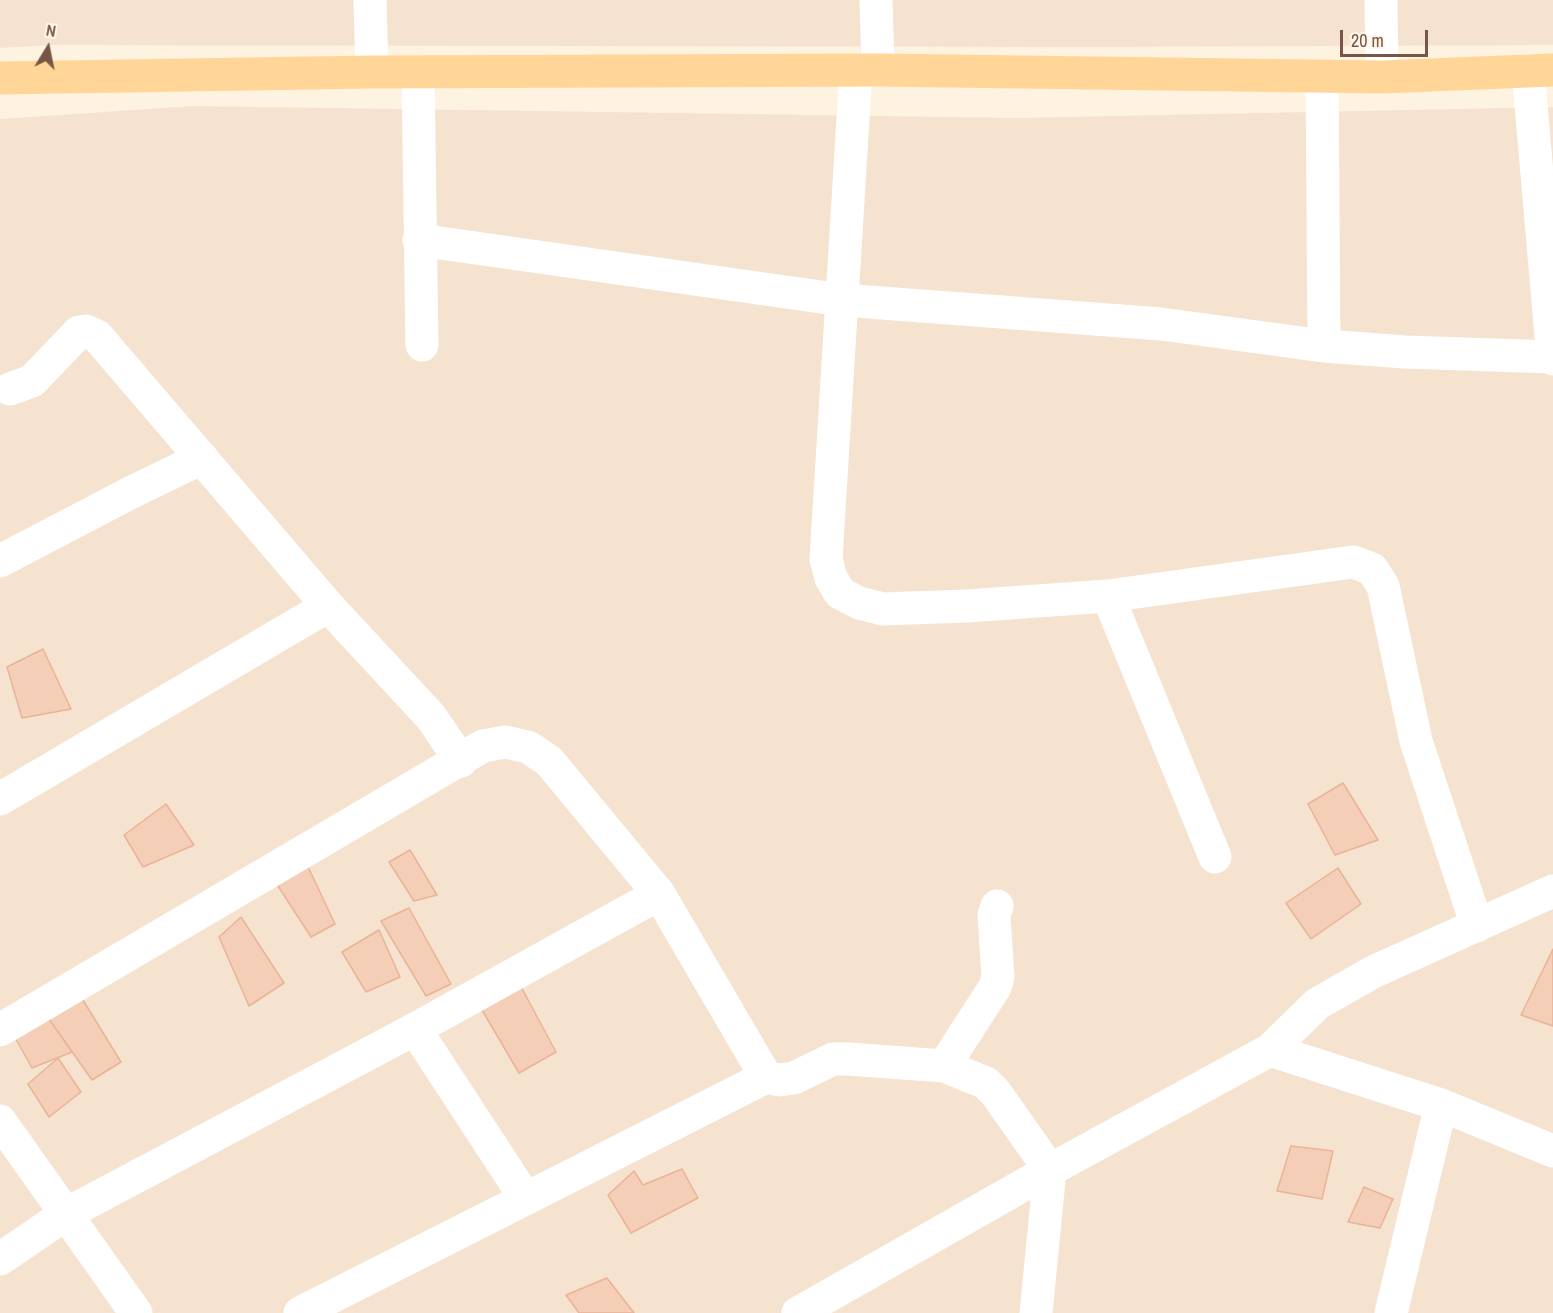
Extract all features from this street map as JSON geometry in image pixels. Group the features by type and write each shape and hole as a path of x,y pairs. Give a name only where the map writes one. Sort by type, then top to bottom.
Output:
{"main road":[{"path":"0,78 372,72 867,70 1382,77 1541,70"}],"street":[{"path":"370,0 372,72"},
{"path":"876,0 842,300 826,559 831,578 840,593 860,603 883,609 967,606 1108,596 1353,562 1372,569 1383,586 1416,741 1477,926"},
{"path":"1381,0 1382,77"},
{"path":"419,240 842,300 1161,324 1324,346 1553,358 1541,70"},
{"path":"417,72 422,345"},
{"path":"1322,76 1324,346"},
{"path":"3,386 32,381 78,332 86,331 97,336 328,606 431,717 461,761"},
{"path":"0,561 130,493 202,459"},
{"path":"1108,596 1215,857"},
{"path":"0,798 328,606"},
{"path":"0,1030 483,746 505,742 528,747 549,761 659,894 766,1077"},
{"path":"0,1259 66,1214 415,1029 659,894"},
{"path":"798,1313 1050,1170 1270,1050 1317,1004 1373,972 1548,897"},
{"path":"944,1066 995,987 998,977 994,915 997,906"},
{"path":"415,1029 526,1199"},
{"path":"1270,1050 1441,1105 1553,1151"},
{"path":"300,1313 766,1077 779,1080 794,1078 833,1059 944,1066 986,1083 995,1092 1050,1170 1036,1313"},
{"path":"1391,1313 1441,1105"},
{"path":"0,1121 136,1313"}],"shaded area":[{"path":"0,0 1553,0 1553,45 1089,47 52,45 0,48"},
{"path":"193,106 1017,118 1553,107 1553,1313 0,1313 0,119"}],"building":[{"path":"43,649 71,709 22,718 7,667"},
{"path":"1343,783 1378,840 1335,855 1308,804"},
{"path":"166,804 194,845 143,867 124,835"},
{"path":"410,850 437,895 414,901 389,862"},
{"path":"302,854 335,924 311,937 278,886"},
{"path":"1338,868 1361,904 1311,939 1286,903"},
{"path":"409,908 451,984 426,996 381,921"},
{"path":"241,917 284,983 249,1006 219,937"},
{"path":"379,930 400,977 366,992 342,952"},
{"path":"1553,949 1553,1026 1521,1015"},
{"path":"519,983 556,1052 519,1073 482,1010"},
{"path":"75,987 121,1062 92,1080 49,1019"},
{"path":"49,1019 72,1052 32,1068 13,1034"},
{"path":"58,1058 81,1092 49,1117 28,1084"},
{"path":"1291,1146 1333,1151 1322,1199 1277,1191"},
{"path":"682,1169 698,1198 631,1233 608,1195 634,1171 643,1185"},
{"path":"1364,1187 1393,1199 1380,1228 1348,1222"},
{"path":"607,1278 634,1313 579,1313 566,1295"}]}
